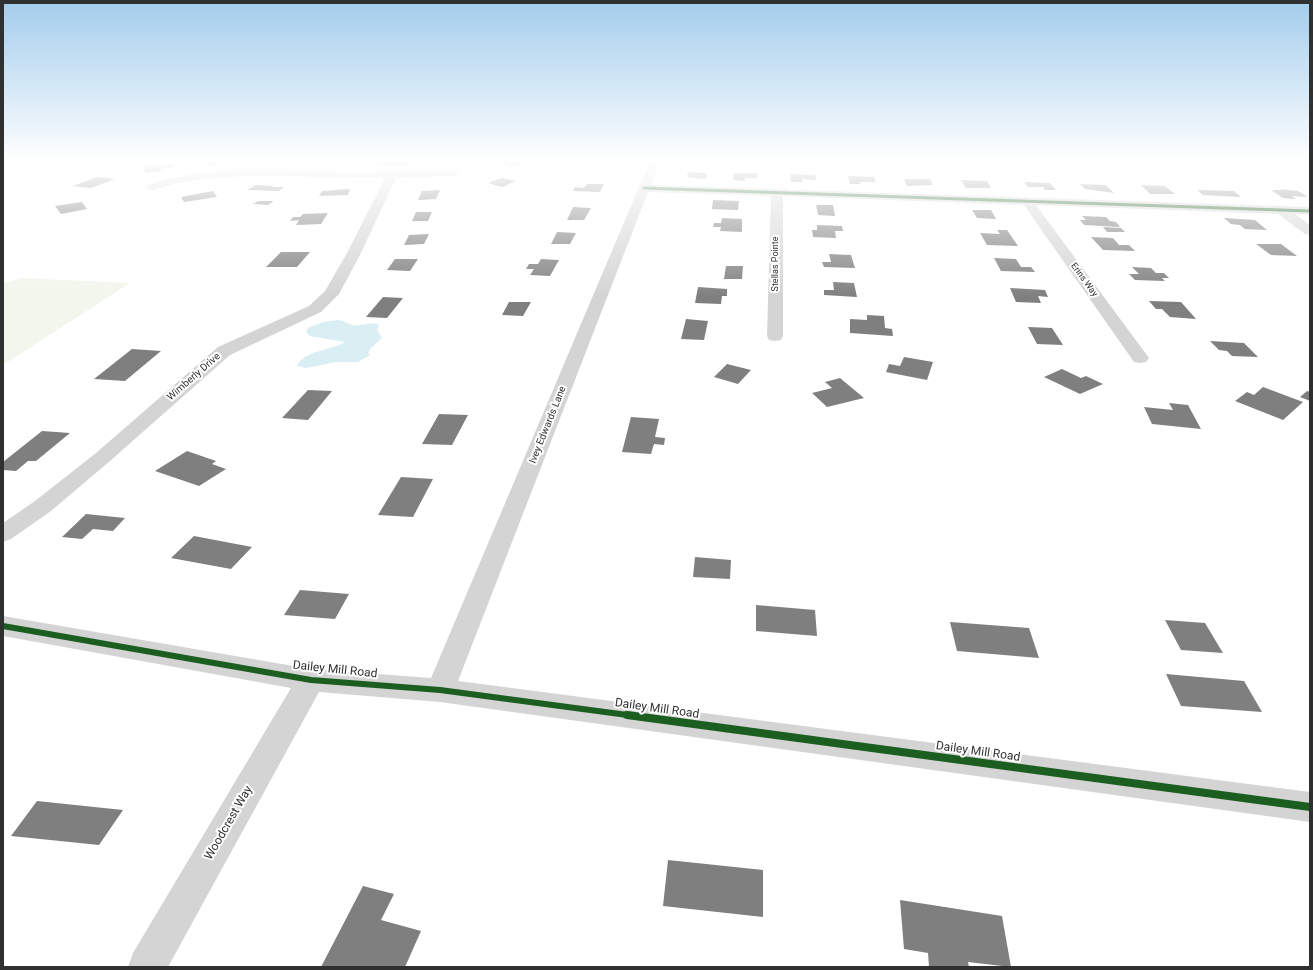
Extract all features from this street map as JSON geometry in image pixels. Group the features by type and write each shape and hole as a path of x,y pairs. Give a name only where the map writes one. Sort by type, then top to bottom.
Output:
{"street":[{"name":"Wimberly Drive","path":"3,534 43,506 98,462 224,351 316,309 330,294 354,254 377,206"},
{"name":"Ivey Edwards Lane","path":"440,690 637,206"},
{"name":"Stellas Pointe","path":"776,206 776,336"},
{"name":"Erins Way","path":"1031,206 1140,358"},
{"path":"1176,206 1310,211"},
{"path":"1281,210 1310,231"},
{"name":"Dailey Mill Road","path":"3,626 311,680 440,690 1310,807"},
{"name":"Woodcrest Way","path":"146,967 311,680"}],"shaded area":[{"path":"22,278 130,283 3,365 3,283"},
{"path":"338,320 356,325 379,325 377,330 382,338 371,348 368,353 370,355 358,362 336,362 306,368 297,366 300,361 311,354 345,342 310,336 306,332 308,328 323,322"}],"building":[{"path":"55,206 85,206 87,209 61,214"},
{"path":"712,206 738,206 738,210 712,209"},
{"path":"816,206 833,206 835,216 818,215"},
{"path":"573,207 591,208 584,220 567,220"},
{"path":"972,210 991,210 996,219 977,218"},
{"path":"416,212 432,212 428,221 412,221"},
{"path":"328,213 321,224 296,225 299,220 290,221 293,217 300,217 303,214"},
{"path":"1082,216 1106,217 1110,221 1116,222 1120,227 1084,225 1080,220 1086,220"},
{"path":"722,218 742,219 742,232 720,231 721,227 713,227 714,223 721,223"},
{"path":"1224,218 1255,220 1267,230 1245,229 1240,225 1231,224"},
{"path":"817,225 842,226 843,231 835,231 836,238 813,237 812,230 817,230"},
{"path":"1103,227 1121,228 1125,232 1107,232"},
{"path":"997,230 1007,230 1018,246 987,245 980,233 1000,234"},
{"path":"557,232 576,233 570,244 551,244"},
{"path":"429,234 424,244 404,245 409,235"},
{"path":"1091,237 1113,238 1119,245 1129,245 1135,251 1103,250"},
{"path":"1256,244 1281,244 1297,256 1271,255"},
{"path":"281,252 310,252 297,267 266,267"},
{"path":"829,254 851,255 855,268 824,267 822,262 831,262"},
{"path":"994,258 1016,259 1021,267 1031,267 1035,272 1001,271"},
{"path":"395,259 418,259 410,271 387,270"},
{"path":"541,259 559,260 550,276 530,275 534,269 526,269 529,264 538,264"},
{"path":"726,266 743,266 742,279 724,279"},
{"path":"1132,267 1151,268 1156,273 1164,273 1169,278 1162,278 1165,281 1135,280 1129,274 1139,274"},
{"path":"833,282 854,283 857,297 824,295 824,290 834,290"},
{"path":"698,287 727,289 727,296 722,296 721,304 695,303"},
{"path":"1010,288 1045,290 1048,297 1038,296 1041,303 1016,302"},
{"path":"383,297 403,298 387,318 366,317"},
{"path":"1149,301 1181,302 1196,319 1170,317 1162,309 1156,309"},
{"path":"509,302 531,302 523,316 502,315"},
{"path":"867,315 884,316 885,328 892,329 893,336 850,333 850,319 867,320"},
{"path":"686,319 708,321 704,340 681,339"},
{"path":"1028,327 1052,328 1063,345 1037,344"},
{"path":"1210,341 1244,343 1258,357 1232,356 1227,351 1219,350"},
{"path":"132,349 161,351 125,381 94,379"},
{"path":"904,357 933,362 927,380 886,372 889,364 900,366"},
{"path":"727,364 751,370 738,384 714,377"},
{"path":"1062,369 1081,378 1086,376 1103,384 1080,394 1044,377"},
{"path":"840,378 864,398 827,407 812,393 832,388 825,382"},
{"path":"1263,387 1303,402 1283,420 1235,401 1247,392 1254,395"},
{"path":"308,390 332,391 308,420 282,418"},
{"path":"1307,391 1310,392 1310,401 1300,397"},
{"path":"1169,403 1188,405 1201,429 1152,424 1144,407 1173,410"},
{"path":"439,414 468,415 452,445 422,444"},
{"path":"631,417 659,419 655,437 665,438 664,445 654,444 651,454 622,452"},
{"path":"42,431 70,433 36,461 28,461 16,471 3,470 3,462"},
{"path":"187,451 216,461 212,464 226,469 199,486 155,471"},
{"path":"401,477 433,479 413,517 378,515"},
{"path":"86,514 125,518 113,531 93,529 82,539 62,537"},
{"path":"194,536 252,547 231,569 171,558"},
{"path":"695,557 731,560 730,579 693,577"},
{"path":"300,590 349,594 335,619 284,615"},
{"path":"756,605 815,610 817,636 756,631"},
{"path":"1165,620 1205,623 1223,653 1181,650"},
{"path":"950,622 1029,628 1039,658 957,651"},
{"path":"1166,674 1244,681 1262,712 1181,706"},
{"path":"37,801 123,810 99,845 11,836"},
{"path":"668,860 763,870 763,917 663,906"},
{"path":"363,886 394,894 381,920 421,931 405,967 321,967"},
{"path":"900,900 1002,916 1011,967 968,962 969,967 929,967 928,953 904,949"}],"cycle path":[{"path":"1173,206 1310,211"},
{"path":"3,626 311,680 440,690 1310,807"}]}
